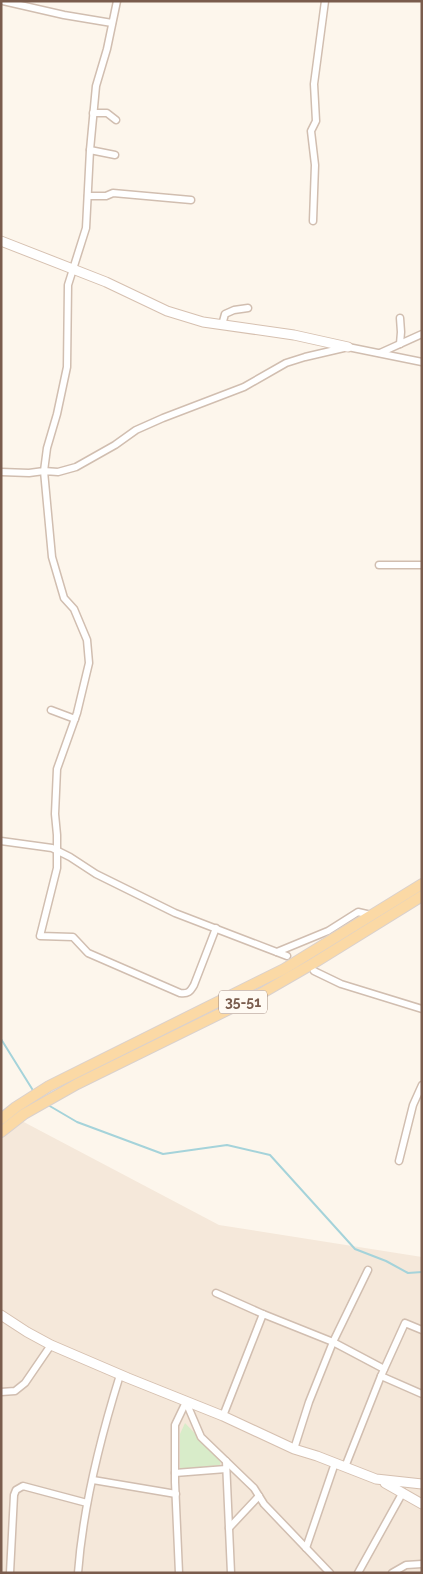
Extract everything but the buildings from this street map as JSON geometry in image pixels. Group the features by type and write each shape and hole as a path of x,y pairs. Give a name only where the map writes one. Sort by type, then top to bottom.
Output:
{"main road":[{"path":"1,241 106,282 167,311 203,322 294,335 348,347"},
{"name":"35-51","path":"1,1132 20,1110 49,1086 277,973 422,884"},
{"name":"35-51","path":"1,1119 58,1095 262,993 422,896"},
{"path":"1,1315 51,1345 223,1416 294,1449 376,1479 422,1504"},
{"path":"376,1479 422,1484"}],"street":[{"path":"3,1 64,15 112,23"},
{"path":"117,1 96,86 86,228 68,286 67,367 57,414 47,448 44,471 52,557 64,598 74,609 87,640 89,663 75,718 57,769 55,814 58,851 57,868 40,936 73,937 88,953 186,994 194,985 216,928"},
{"path":"313,221 315,165 311,131 316,121 314,84 325,1"},
{"path":"93,113 107,113 116,120"},
{"path":"90,150 115,155"},
{"path":"88,196 106,196 113,193 191,200"},
{"path":"222,325 225,314 234,310 248,308"},
{"path":"400,318 400,344"},
{"path":"380,353 422,334"},
{"path":"1,472 58,472 76,467 95,458 136,430 244,387 286,363 348,347 422,362"},
{"path":"379,565 422,565"},
{"path":"51,710 75,718"},
{"path":"1,842 52,848 122,887 176,913 287,956"},
{"path":"276,952 328,931 358,912 371,915"},
{"path":"314,972 341,984 422,1009"},
{"path":"399,1161 413,1105 422,1085"},
{"path":"294,1449 309,1402 333,1342 368,1270"},
{"path":"216,1293 333,1342 422,1394"},
{"path":"223,1416 263,1314"},
{"path":"345,1467 405,1323 422,1330"},
{"path":"1,1392 16,1391 25,1382 51,1345"},
{"path":"78,1573 87,1503 110,1406 120,1375"},
{"path":"186,1402 201,1437 254,1488 264,1504 330,1573"},
{"path":"179,1573 175,1426 186,1402"},
{"path":"226,1461 231,1573"},
{"path":"306,1548 335,1463"},
{"path":"175,1473 226,1469"},
{"path":"93,1480 176,1494"},
{"path":"10,1573 14,1495 16,1490 23,1486 87,1503"},
{"path":"358,1573 403,1492"},
{"path":"229,1528 259,1496"},
{"path":"392,1573 406,1566 422,1564"}],"shaded area":[{"path":"1,1110 219,1225 422,1257 422,1573 1,1573"}],"green space":[{"path":"185,1423 221,1461 220,1465 180,1469 180,1434"}],"waterway":[{"path":"1,1039 34,1092"},
{"path":"48,1105 77,1122 163,1154 227,1145 270,1155 355,1249 386,1261 408,1273 422,1272"}]}
